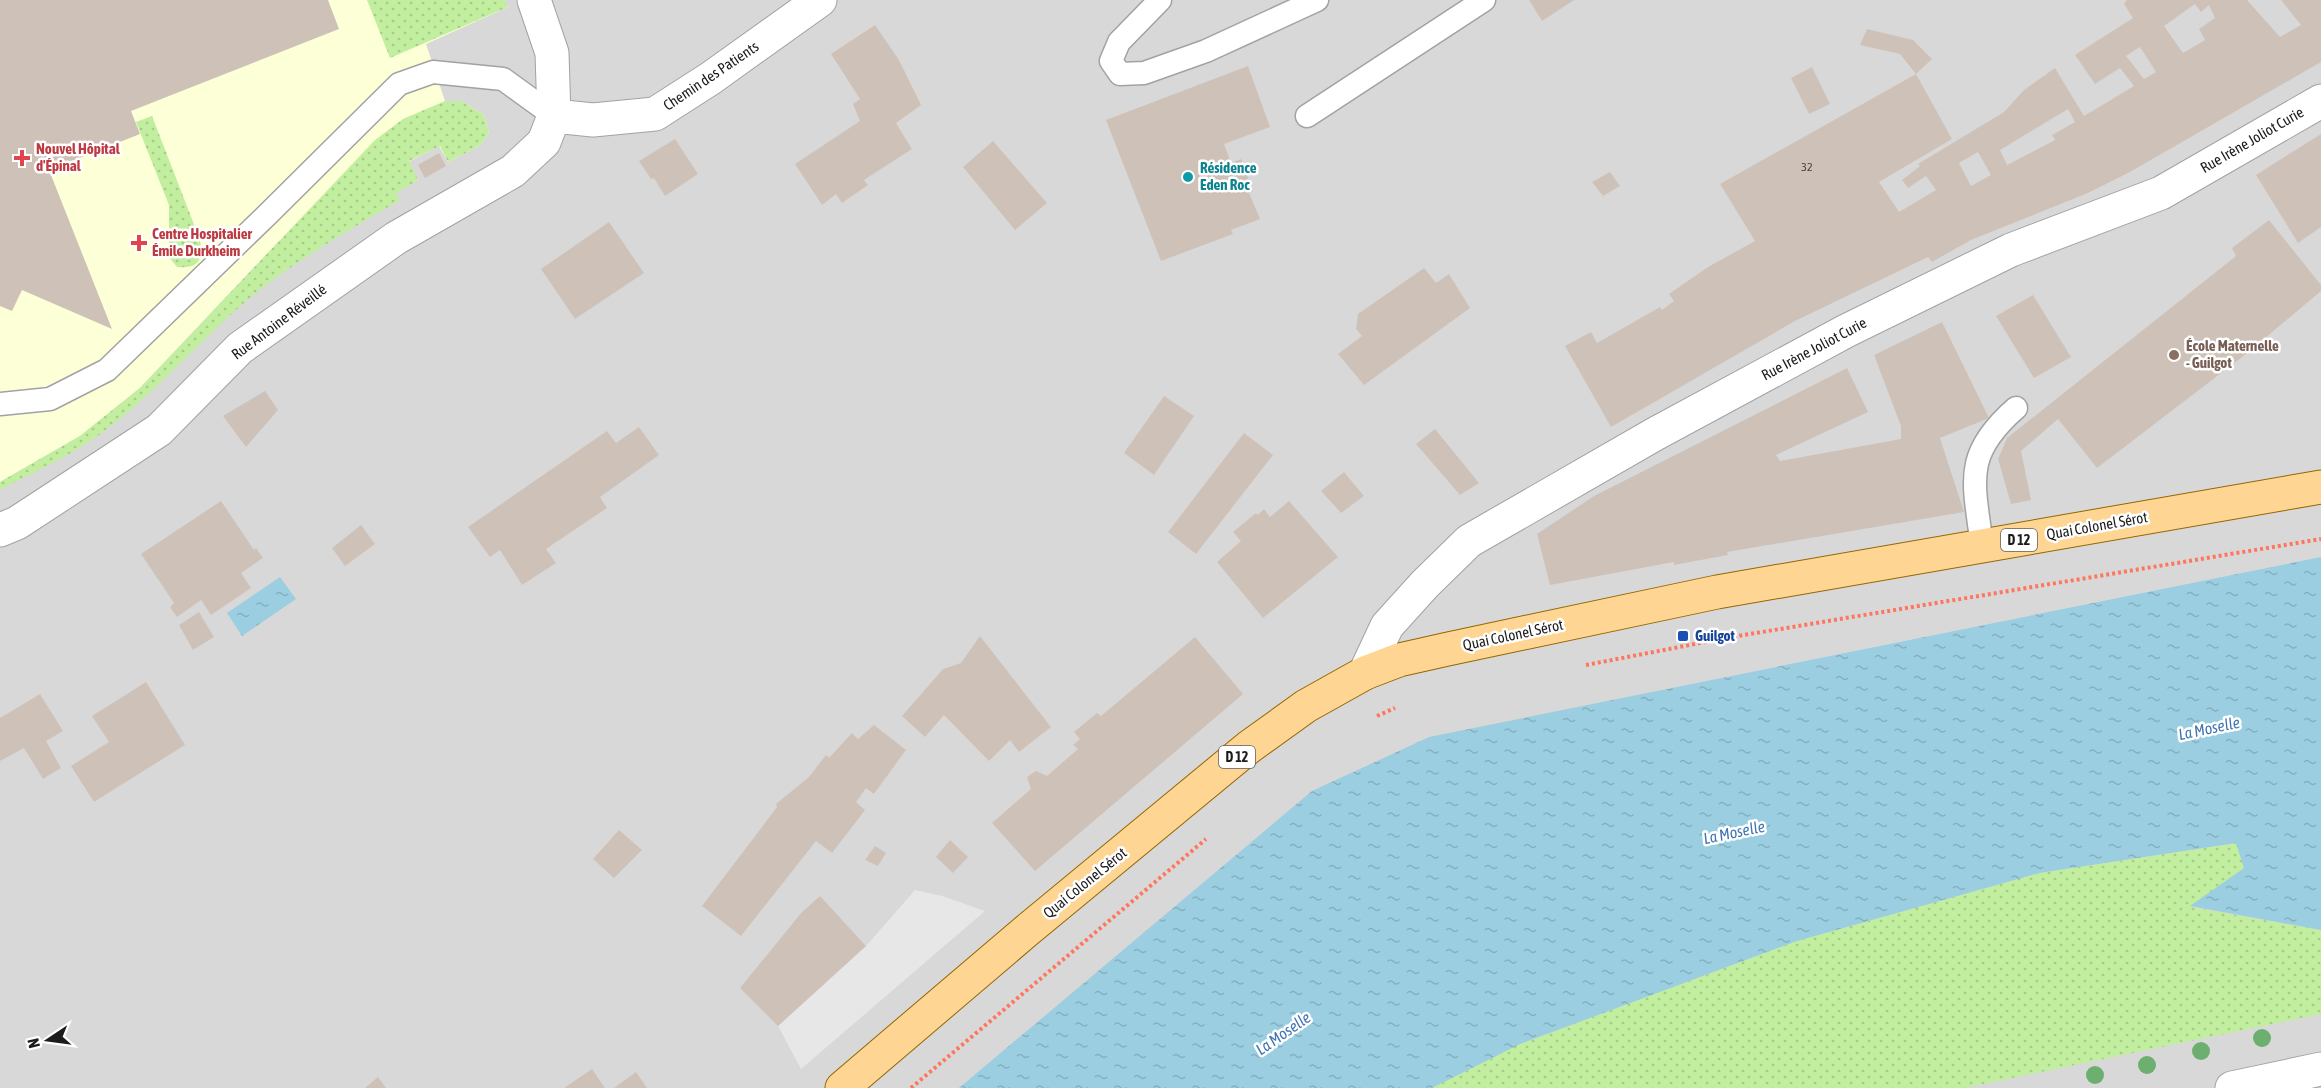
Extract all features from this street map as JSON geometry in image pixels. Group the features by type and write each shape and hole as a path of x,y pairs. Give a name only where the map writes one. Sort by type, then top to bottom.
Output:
{"main road":[{"name":"Quai Colonel Sérot","path":"842,1088 1025,932 1249,747 1306,706 1365,674 1399,660 1705,595 2321,487"}],"street":[{"path":"534,0 552,53 554,116"},
{"name":"Chemin des Patients","path":"554,116 594,120 655,114 711,78 819,0"},
{"name":"Rue Irène Joliot Curie","path":"1365,674 1387,627 1425,584 1469,541 1655,434 1846,331 2011,250 2162,193 2321,101"},
{"name":"Rue Antoine Réveillé","path":"0,530 17,523 159,430 240,348 386,244 513,171 544,142 554,116"},
{"path":"2232,1088 2321,1069"}],"lane":[{"path":"1160,0 1119,42 1111,61 1120,74 1144,73 1206,51 1317,0"},
{"path":"1307,116 1484,0"},
{"path":"0,404 50,399 106,370 399,84 433,72 502,79 554,116"},
{"path":"1982,546 1974,478 1980,449 1999,422 2016,408"}],"path":[{"path":"1586,665 1726,638 2321,539"},
{"path":"1372,719 1402,705"},
{"path":"911,1088 1213,834"}],"shaded area":[{"path":"0,0 2321,0 2321,1088 0,1088"},
{"name":"Centre Hospitalier Émile Durkheim","path":"0,0 505,0 508,7 426,44 445,101 461,101 484,115 489,133 479,146 448,162 439,146 408,162 418,180 279,241 140,388 80,436 0,482"},
{"path":"915,890 942,896 985,911 801,1069 778,1026 866,946"}],"green space":[{"path":"367,0 505,0 508,7 390,58"},
{"path":"445,101 461,101 484,115 489,133 479,146 448,162 440,146 409,161 418,180 396,193 400,200 312,253 262,288 241,305 144,398 103,432 66,456 0,490 0,482 80,436 140,388 375,140 403,119"},
{"path":"152,116 197,232 193,234 196,242 200,241 200,259 190,267 177,267 169,257 169,205 136,122"},
{"path":"2237,843 2244,868 2191,907 2321,930 2321,1014 1964,1088 1432,1088 1520,1044 1797,941 2039,873"}],"water":[{"name":"La Moselle","path":"2321,557 2321,930 2190,906 2244,868 2236,843 2039,873 1797,941 1520,1044 1432,1088 959,1088 1312,791 1429,737"},
{"path":"280,577 296,599 242,636 227,613"}],"building":[{"name":"Nouvel Hôpital d'Épinal","path":"0,0 328,0 339,29 131,111 140,134 49,170 112,329 22,290 12,311 0,306"},
{"path":"1529,0 1574,0 1542,21"},
{"path":"2127,0 2247,0 2280,37 2301,25 2281,0 2321,0 2321,62 2130,172 2088,193 1971,240 1932,262 1928,257 1795,321 1611,427 1565,346 1591,332 1597,343 1660,307 1662,310 1674,301 1669,294 1708,267 1755,241 1720,184 1916,74 1952,139 1879,182 1899,212 1936,190 1926,176 1908,188 1902,180 1920,166 1918,164 2004,112 2024,90 2055,68 2084,116 2134,86 2120,68 2095,84 2075,55 2133,18 2124,4","holes":["2195,4 2201,12 2209,5 2215,18 2199,29 2205,40 2183,53 2164,26","2140,47 2156,72 2144,79 2126,56","2068,109 2075,122 2052,135 2055,140 2007,165 2000,150","1978,152 1991,175 1971,186 1959,163"]},
{"path":"875,25 899,60 921,105 896,123 912,149 864,180 868,185 842,203 836,194 822,205 795,164 860,121 853,104 860,99 831,54"},
{"path":"1867,29 1913,40 1932,59 1916,74 1900,54 1860,45"},
{"name":"Résidence Eden Roc","path":"1248,66 1270,127 1224,144 1231,163 1241,159 1253,191 1249,193 1260,219 1231,230 1233,234 1161,261 1106,120"},
{"path":"1812,67 1830,104 1809,114 1791,78"},
{"path":"2321,134 2321,227 2298,243 2256,175"},
{"path":"675,139 698,174 665,196 654,178 651,179 639,161"},
{"path":"993,141 1047,203 1015,230 963,167"},
{"path":"439,153 446,166 425,178 418,165"},
{"path":"1610,172 1620,186 1603,196 1592,182"},
{"path":"2269,220 2321,285 2321,291 2246,354 2097,468 2058,419 2021,451 2031,500 2011,504 1998,459 2007,438 2236,256 2232,248"},
{"path":"609,222 644,273 575,319 541,269"},
{"path":"1424,268 1436,283 1449,274 1470,308 1364,385 1338,354 1362,336 1356,329 1358,314"},
{"path":"2033,295 2071,357 2034,378 1996,316"},
{"path":"1942,322 1989,418 1940,438 1964,512 1727,552 1728,555 1674,565 1674,562 1550,585 1537,534 1594,496 1847,368 1868,412 1776,455 1780,461 1901,439 1901,426 1874,355"},
{"path":"265,391 278,410 246,447 223,416"},
{"path":"1164,396 1194,416 1154,475 1124,453"},
{"path":"639,427 659,455 600,497 607,508 546,549 556,563 522,585 500,550 490,557 468,527 607,431 616,443"},
{"path":"1435,429 1479,483 1460,495 1416,444"},
{"path":"1244,433 1273,455 1196,554 1168,532"},
{"path":"1344,472 1364,496 1341,513 1321,491"},
{"path":"221,501 254,550 256,548 263,558 241,573 251,588 211,615 201,600 177,617 170,607 174,603 141,554"},
{"path":"1289,501 1338,557 1263,618 1217,562 1241,541 1233,532 1256,513 1258,515 1264,509 1270,517"},
{"path":"361,525 375,544 345,566 332,548"},
{"path":"199,612 214,637 193,650 179,625"},
{"path":"980,636 1051,727 1019,752 1010,740 989,761 944,715 925,737 902,716 943,669 961,663"},
{"path":"1195,637 1243,694 1035,871 992,823 1031,789 1027,777 1036,771 1047,776 1078,749 1073,745 1080,739 1074,732 1097,713 1101,716"},
{"path":"146,682 185,745 94,802 71,766 109,742 92,716"},
{"path":"40,694 63,731 46,741 61,768 43,779 24,748 0,761 0,718"},
{"path":"874,725 906,750 874,794 866,788 856,802 865,810 832,853 816,841 741,936 702,906 777,807 776,804 809,777 826,755 829,758 852,733 858,739"},
{"path":"619,830 642,850 614,878 593,859"},
{"path":"950,840 968,857 953,873 936,857"},
{"path":"875,846 886,853 878,866 865,860"},
{"path":"820,896 866,946 778,1026 740,988 802,912"},
{"path":"592,1069 605,1088 564,1088"},
{"path":"636,1072 647,1088 614,1088"},
{"path":"378,1077 386,1088 365,1088"}],"place":[{"name":"Nouvel Hôpital d'Épinal","path":"22,158"},
{"name":"Résidence Eden Roc","path":"1188,177"},
{"name":"Centre Hospitalier Émile Durkheim","path":"139,243"},
{"name":"École Maternelle - Guilgot","path":"2174,355"},
{"name":"Guilgot","path":"1683,636"}]}
